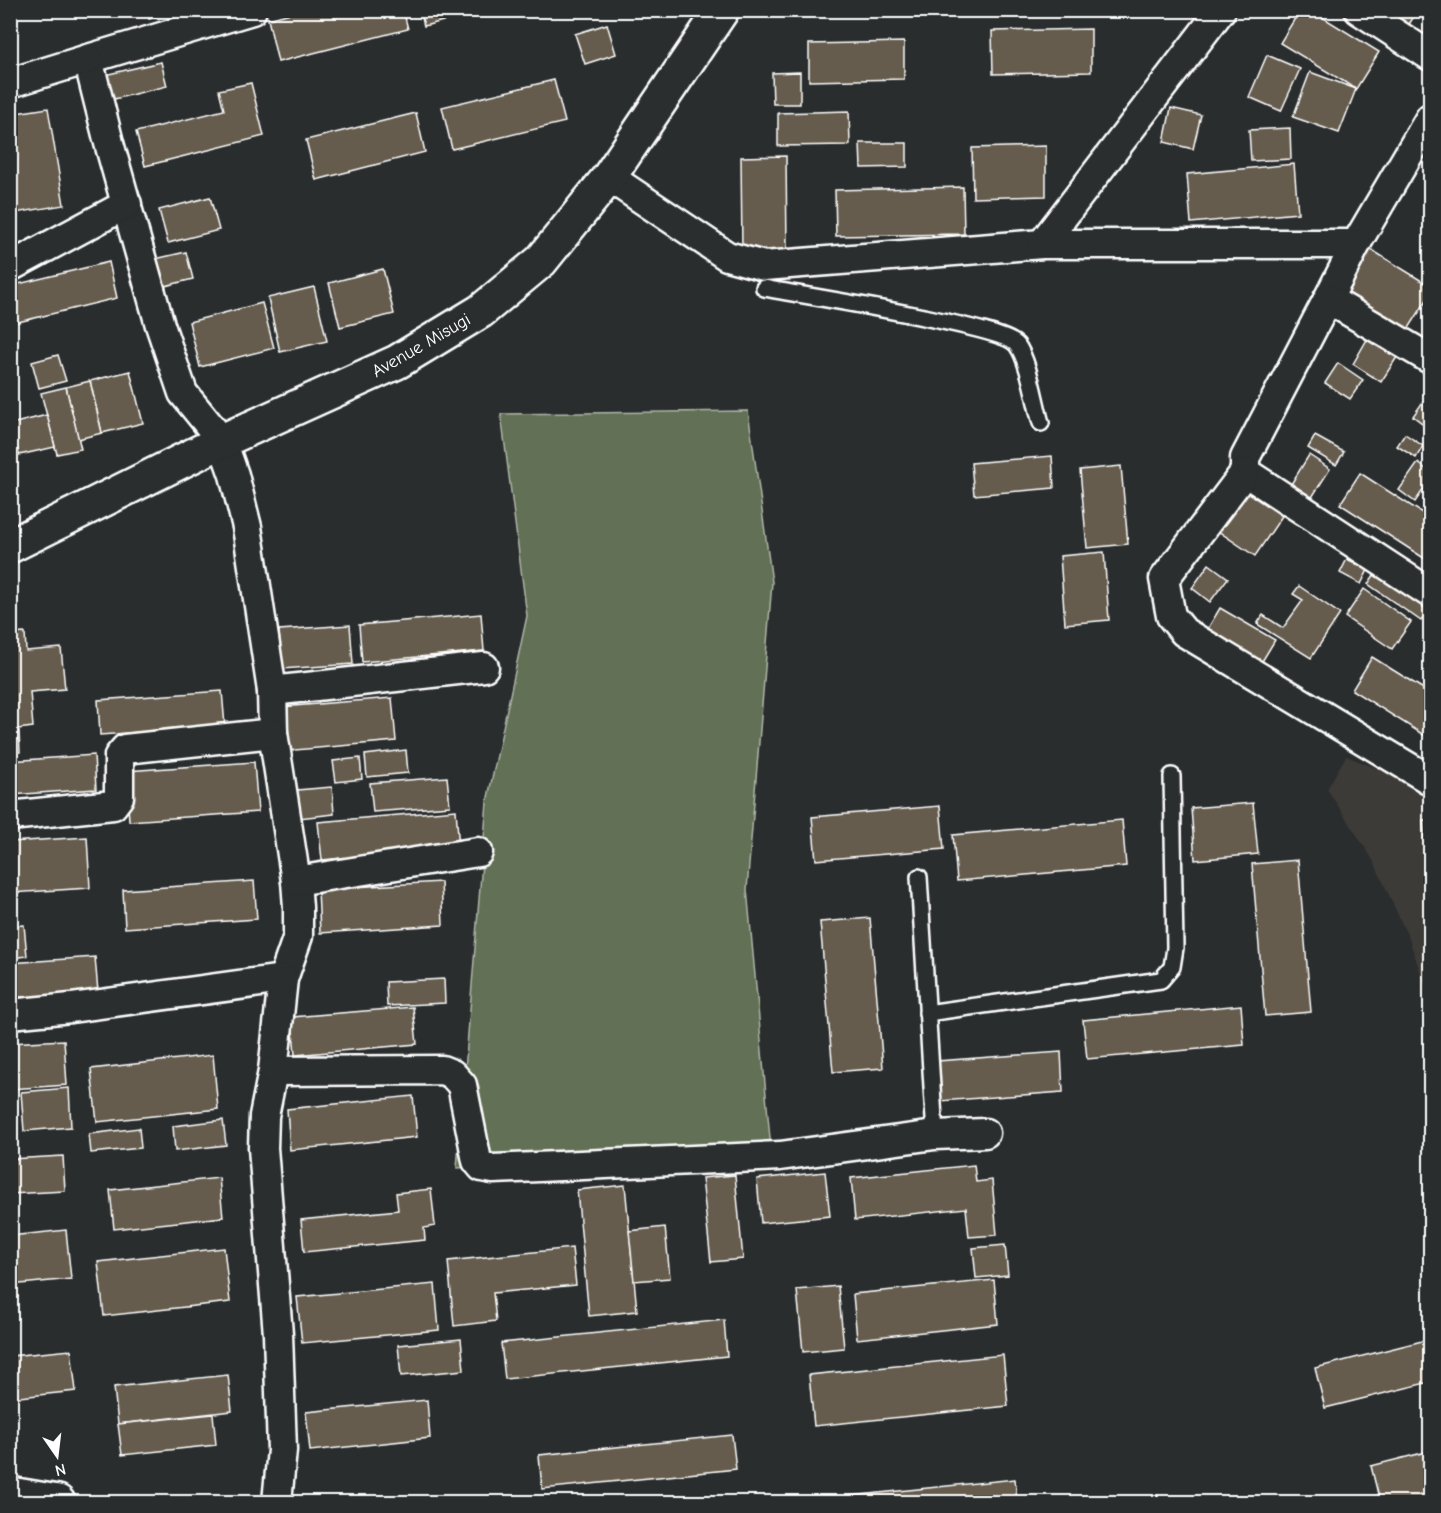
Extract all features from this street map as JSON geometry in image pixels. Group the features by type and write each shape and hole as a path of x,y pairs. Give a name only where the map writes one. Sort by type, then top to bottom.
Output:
{"street":[{"path":"10,83 252,10"},
{"name":"Avenue Misugi","path":"10,546 222,441 397,362 481,310 541,261 609,177 722,10"},
{"path":"1042,244 1221,10"},
{"path":"1359,10 1431,56"},
{"path":"88,59 160,325 183,393 222,441 234,475 247,527 272,692 273,733 296,881 298,936 283,979 273,1071 264,1116 264,1148 278,1334 282,1450 278,1503"},
{"path":"1431,118 1356,244 1245,458 1245,472 1164,579 1171,616 1184,632 1427,780 1431,780"},
{"path":"609,177 728,256 764,266 1042,244 1356,244"},
{"path":"10,267 127,204"},
{"path":"1328,299 1431,359"},
{"path":"1245,472 1431,593"},
{"path":"272,692 484,667"},
{"path":"10,816 113,805 119,797 119,756 125,749 273,733"},
{"path":"296,881 478,852"},
{"path":"10,1014 283,979"},
{"path":"273,1071 442,1070 453,1074 462,1085 477,1161 482,1167 493,1169 780,1156 935,1135 984,1133"},
{"path":"10,1494 58,1503"}],"lane":[{"path":"764,288 959,324 1000,336 1016,344 1025,364 1041,423"},
{"path":"927,1013 1161,980 1172,967 1175,948 1172,776"},
{"path":"919,877 935,1135"}],"shaded area":[{"path":"1346,756 1426,788 1430,787 1430,1001 1409,939 1373,860 1327,789"}],"green space":[{"path":"748,411 772,582 747,889 771,1149 457,1168 487,802 527,616 501,414"}],"building":[{"path":"147,10 180,10 149,19"},
{"path":"302,10 403,10 408,29 278,62 268,19"},
{"path":"420,10 485,10 424,26"},
{"path":"1300,10 1311,10 1379,52 1356,89 1280,43"},
{"path":"1383,10 1418,10 1408,26"},
{"path":"607,24 616,54 585,64 575,34"},
{"path":"1091,29 1091,72 993,74 992,31"},
{"path":"904,42 904,79 809,81 809,44"},
{"path":"1267,55 1300,69 1281,111 1249,97"},
{"path":"161,62 167,86 106,101 100,76"},
{"path":"800,72 800,104 773,104 772,73"},
{"path":"1310,72 1356,89 1339,133 1293,117"},
{"path":"554,80 565,122 452,149 442,107"},
{"path":"251,83 264,136 145,166 136,132 224,110 219,90"},
{"path":"48,108 64,205 15,213 10,183 10,114"},
{"path":"1171,108 1201,115 1193,149 1164,142"},
{"path":"849,111 850,145 778,146 778,113"},
{"path":"416,113 425,152 316,180 306,140"},
{"path":"1290,128 1291,159 1251,161 1249,130"},
{"path":"860,143 907,143 907,167 861,168"},
{"path":"1046,146 1046,196 973,198 972,148"},
{"path":"786,156 787,250 742,250 741,157"},
{"path":"1294,164 1298,213 1191,223 1187,174"},
{"path":"963,187 964,234 836,236 835,190"},
{"path":"210,197 219,230 168,243 159,210"},
{"path":"1367,247 1430,286 1430,295 1404,336 1337,294"},
{"path":"186,252 193,279 153,289 146,261"},
{"path":"109,262 117,298 10,324 10,286"},
{"path":"383,269 394,314 340,327 329,283"},
{"path":"314,287 327,341 280,352 268,298"},
{"path":"262,303 274,348 200,367 189,322"},
{"path":"1369,336 1399,354 1381,382 1353,364"},
{"path":"58,355 66,381 39,388 32,362"},
{"path":"1338,363 1363,380 1350,399 1325,383"},
{"path":"130,371 143,423 102,433 90,381"},
{"path":"90,381 102,433 78,439 66,387"},
{"path":"66,387 81,449 57,454 41,393"},
{"path":"1430,392 1430,429 1413,416"},
{"path":"47,415 55,447 19,455 11,424"},
{"path":"1405,434 1423,446 1416,458 1397,446"},
{"path":"1315,436 1344,452 1336,465 1308,448"},
{"path":"1309,455 1330,469 1309,502 1288,489"},
{"path":"1052,456 1054,488 974,495 971,463"},
{"path":"1418,463 1430,472 1430,480 1415,502 1399,490"},
{"path":"1121,466 1128,544 1087,548 1080,470"},
{"path":"1360,473 1430,518 1430,562 1340,504"},
{"path":"1242,489 1282,516 1255,556 1215,529"},
{"path":"1104,552 1109,620 1065,624 1060,556"},
{"path":"1347,559 1368,570 1361,584 1340,573"},
{"path":"1209,564 1228,578 1210,602 1192,588"},
{"path":"1381,565 1430,600 1430,608 1421,621 1368,584"},
{"path":"1299,586 1340,614 1311,658 1257,624 1263,615 1283,628 1303,600 1293,594"},
{"path":"1364,589 1411,622 1392,649 1345,617"},
{"path":"1220,608 1275,640 1255,673 1201,640"},
{"path":"481,614 484,651 362,662 359,625"},
{"path":"350,625 353,664 281,669 279,630"},
{"path":"25,633 26,651 61,648 65,689 30,692 33,727 10,730 10,634"},
{"path":"1372,657 1430,693 1430,739 1352,690"},
{"path":"222,691 225,726 100,735 98,700"},
{"path":"392,698 396,741 284,751 281,707"},
{"path":"19,731 20,752 10,752 10,732"},
{"path":"406,750 408,773 367,777 365,755"},
{"path":"94,755 96,789 10,795 10,761"},
{"path":"360,758 362,779 336,782 333,761"},
{"path":"254,762 258,812 129,821 126,771"},
{"path":"447,777 450,806 373,812 370,783"},
{"path":"332,787 334,814 299,818 297,790"},
{"path":"1253,803 1258,854 1195,860 1191,808"},
{"path":"940,806 944,849 816,860 812,817"},
{"path":"456,810 459,847 322,860 318,822"},
{"path":"1122,820 1126,866 957,881 953,835"},
{"path":"1423,820 1430,820 1430,868 1426,868"},
{"path":"87,837 90,888 10,893 10,842"},
{"path":"1298,860 1311,1012 1265,1016 1252,864"},
{"path":"254,881 257,919 125,928 123,890"},
{"path":"441,882 443,925 320,933 318,889"},
{"path":"870,918 883,1068 833,1072 820,922"},
{"path":"24,925 27,956 10,958 10,926"},
{"path":"95,957 98,992 10,998 10,963"},
{"path":"444,979 445,1003 387,1006 386,982"},
{"path":"1241,1005 1244,1045 1087,1059 1083,1020"},
{"path":"413,1007 417,1044 295,1055 292,1017"},
{"path":"64,1040 67,1085 10,1089 10,1043"},
{"path":"1061,1052 1063,1092 940,1101 937,1061"},
{"path":"213,1055 218,1109 97,1122 91,1069"},
{"path":"69,1088 71,1127 24,1131 21,1092"},
{"path":"413,1096 417,1137 290,1150 287,1109"},
{"path":"223,1120 226,1145 175,1151 173,1126"},
{"path":"139,1128 141,1148 91,1153 89,1134"},
{"path":"63,1156 65,1191 10,1194 10,1159"},
{"path":"974,1165 976,1182 992,1180 997,1235 969,1237 966,1208 855,1220 851,1178"},
{"path":"825,1172 830,1216 761,1223 757,1179"},
{"path":"735,1175 743,1259 711,1262 702,1178"},
{"path":"219,1178 223,1217 114,1229 110,1190"},
{"path":"625,1185 637,1311 589,1316 577,1190"},
{"path":"431,1189 435,1226 424,1228 425,1240 304,1252 301,1220 398,1210 396,1193"},
{"path":"665,1227 670,1278 634,1281 629,1231"},
{"path":"66,1230 71,1279 10,1285 10,1236"},
{"path":"1005,1245 1008,1275 976,1278 973,1248"},
{"path":"224,1248 230,1302 104,1316 98,1262"},
{"path":"572,1248 576,1285 493,1293 496,1321 454,1326 448,1261"},
{"path":"994,1280 998,1324 857,1339 853,1294"},
{"path":"435,1284 439,1330 302,1343 297,1297"},
{"path":"838,1286 844,1348 803,1352 797,1290"},
{"path":"724,1320 727,1356 505,1379 501,1343"},
{"path":"461,1339 464,1370 401,1376 398,1345"},
{"path":"1430,1339 1430,1382 1325,1408 1315,1368"},
{"path":"71,1350 76,1391 10,1398 10,1356"},
{"path":"1003,1355 1008,1406 814,1426 809,1375"},
{"path":"228,1375 232,1411 118,1424 114,1387"},
{"path":"427,1400 430,1438 310,1451 306,1412"},
{"path":"213,1414 216,1445 122,1455 118,1424"},
{"path":"732,1435 736,1469 542,1489 539,1455"},
{"path":"1430,1451 1430,1500 1380,1502 1371,1466"},
{"path":"1015,1479 1017,1502 821,1502 821,1499"}]}
